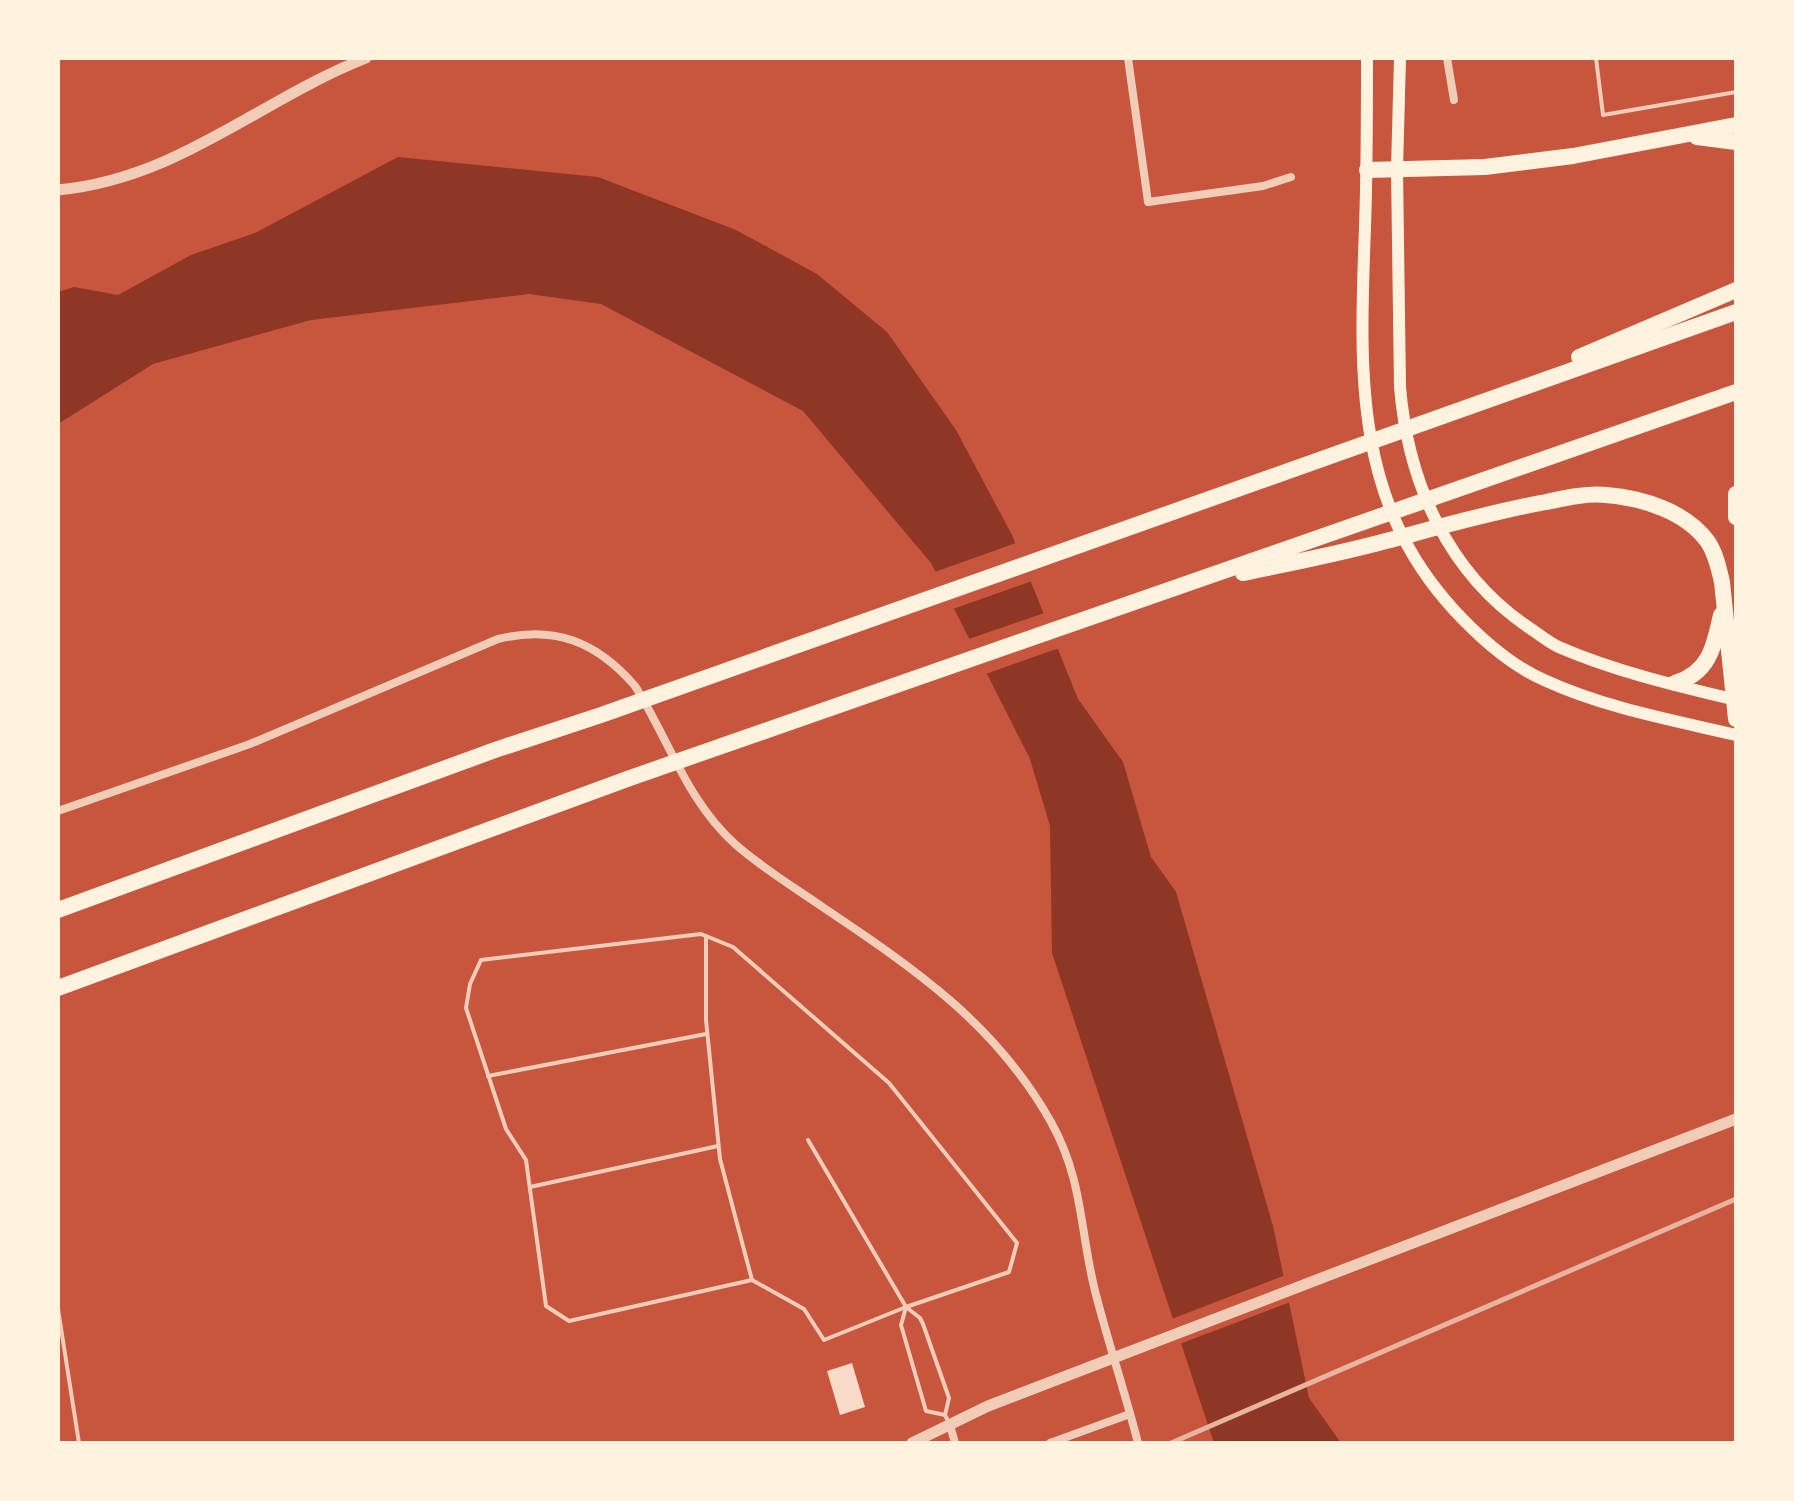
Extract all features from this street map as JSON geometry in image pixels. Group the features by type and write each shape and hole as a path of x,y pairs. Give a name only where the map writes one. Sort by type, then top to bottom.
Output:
{"highway":[{"path":"1367,170 1485,167 1573,156 1736,125"},
{"path":"1679,136 1736,142"},
{"path":"1464,407 1736,290"},
{"path":"58,910 495,750 1736,312"},
{"path":"58,988 630,778 1736,392"},
{"path":"1186,585 1352,550 1496,511 1566,498 1604,494 1658,506 1681,518 1709,543 1717,561 1736,719"},
{"path":"1736,494 1736,517"},
{"path":"1675,683 1691,678 1702,669 1716,639 1724,602"}],"main road":[{"path":"1367,58 1363,290 1367,427 1378,474 1411,553 1432,584 1470,627 1490,645 1543,680 1622,708 1736,735"},
{"path":"1400,58 1397,169 1400,387 1412,464 1431,515 1460,561 1495,602 1512,617 1559,647 1633,674 1734,700"}],"street":[{"path":"58,190 93,186 171,161 300,88 366,58"},
{"path":"1128,58 1148,202 1263,186 1291,177"},
{"path":"1447,58 1454,100"},
{"path":"58,811 250,744 498,639 520,634 556,635 596,651 635,686 691,790 720,830 763,866 943,992 978,1025 1029,1088 1066,1152 1077,1185 1094,1289 1138,1443"},
{"path":"912,1443 948,1420 1097,1367 1736,1119"},
{"path":"1050,1443 1130,1414"},
{"path":"948,1420 955,1443"}],"lane":[{"path":"1596,58 1603,115 1736,92"},
{"path":"701,934 706,936 733,947 889,1083 1017,1243 1009,1272 906,1307 824,1340 804,1309 752,1280 569,1321 546,1306 526,1160 506,1129 466,1008 470,984 481,960 701,934"},
{"path":"706,936 707,1033 718,1146 752,1280"},
{"path":"488,1076 707,1033"},
{"path":"808,1140 906,1307 923,1324 949,1398 948,1420 926,1411 901,1325 906,1307"},
{"path":"530,1187 718,1146"},
{"path":"58,1309 79,1443"}],"shaded area":[{"path":"398,157 598,177 736,230 817,274 887,332 956,430 1012,535 1078,699 1123,762 1151,857 1176,892 1273,1226 1309,1398 1341,1443 1214,1443 1052,953 1050,826 1030,759 931,563 803,411 601,304 529,294 311,320 153,364 58,424 58,292 74,287 118,295 191,255 255,233"}],"pier":[{"path":"1019,542 1035,580 950,610 932,573"},
{"path":"1047,612 1062,647 983,675 966,640"},
{"path":"1288,1274 1293,1301 1177,1345 1169,1320"}],"building":[{"path":"852,1363 865,1407 840,1415 827,1371"}],"railway":[{"path":"1171,1443 1736,1199"}]}
